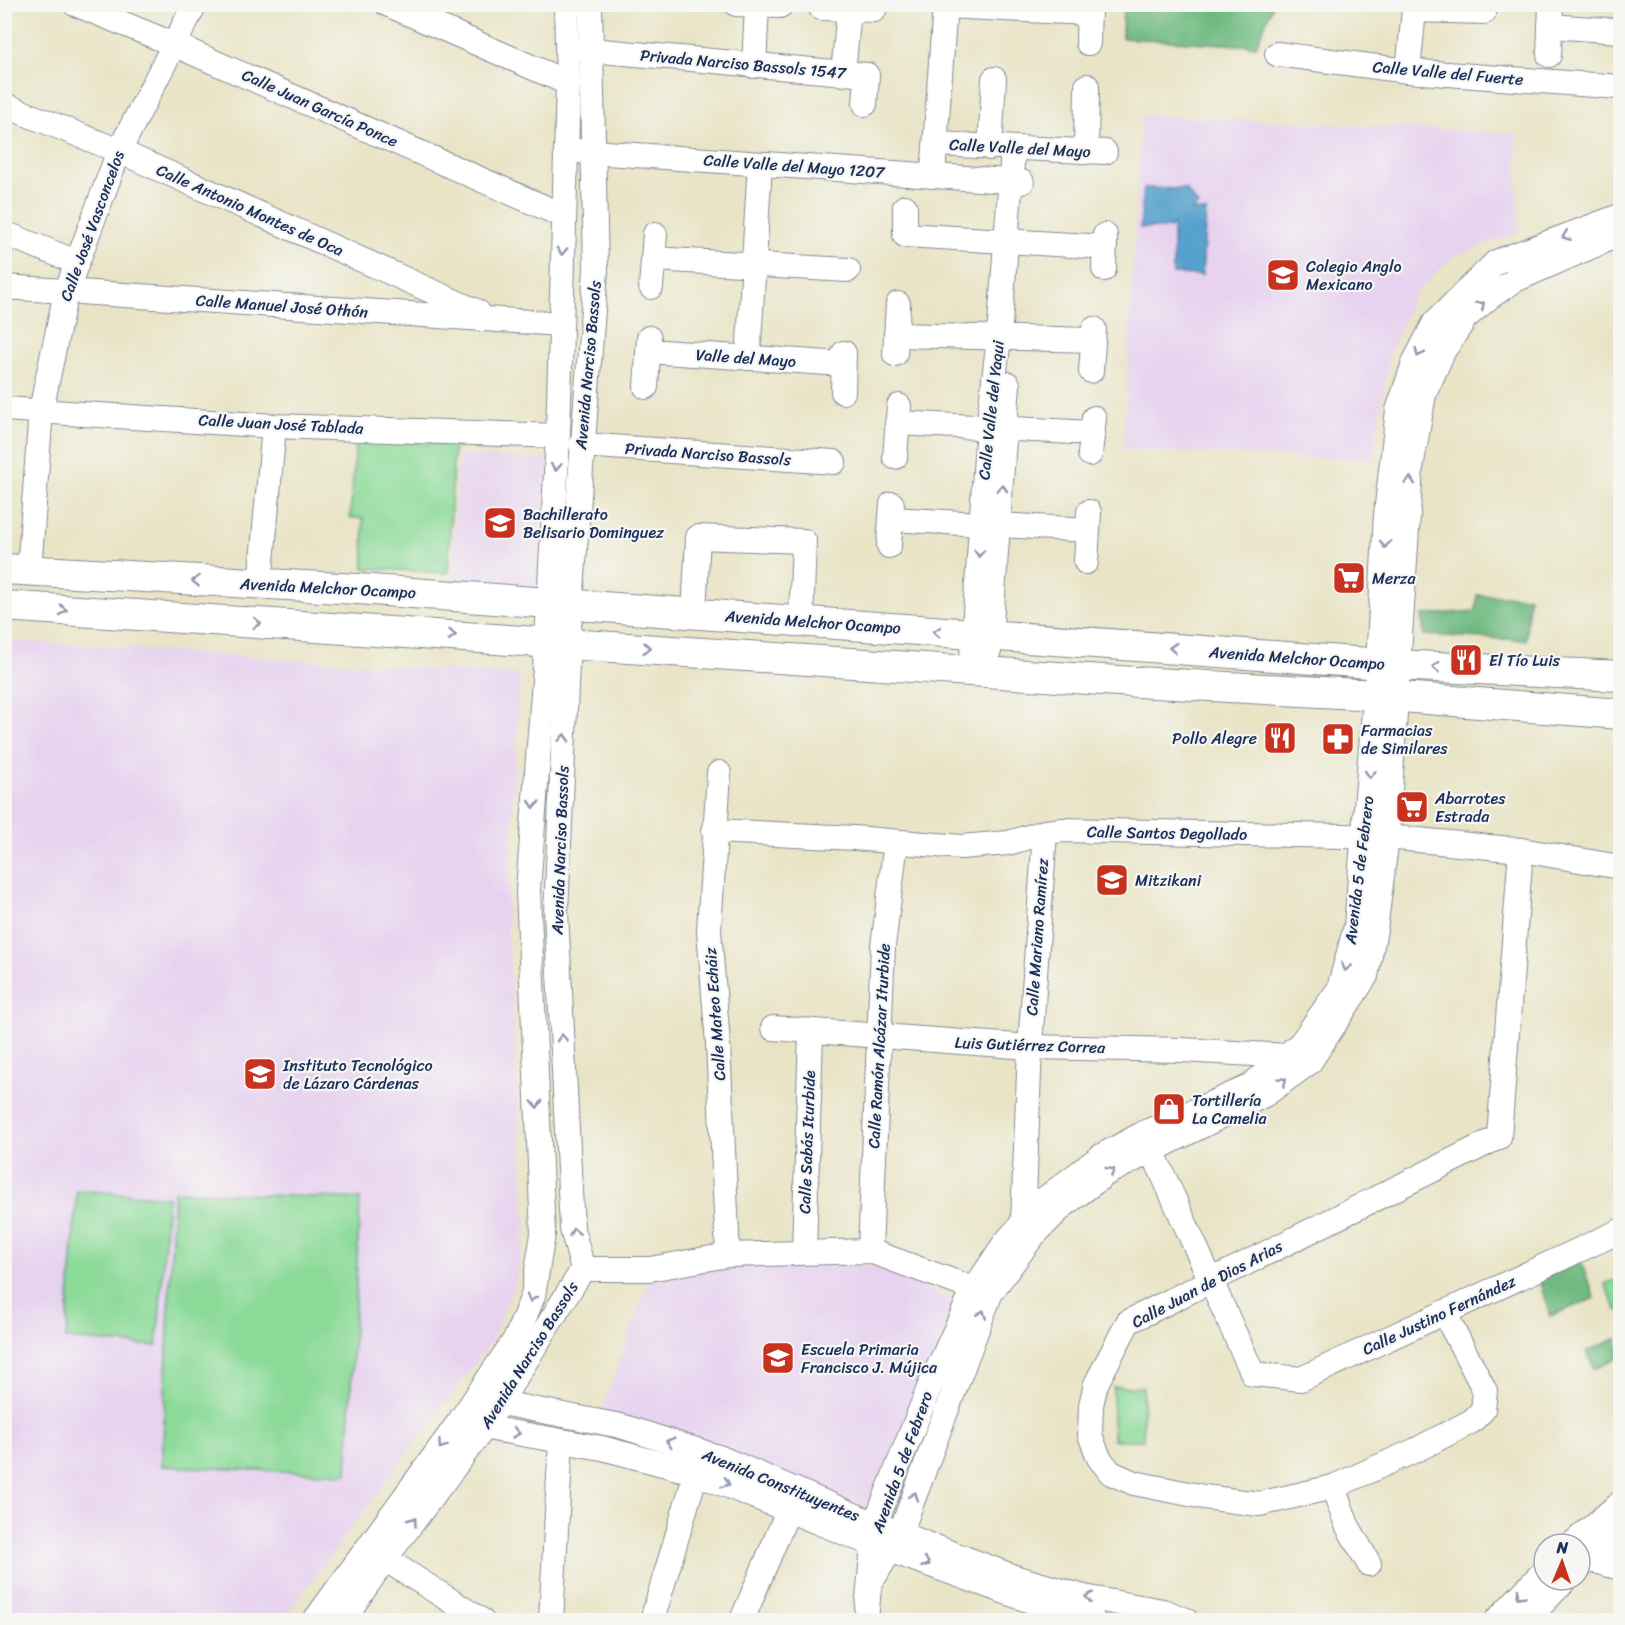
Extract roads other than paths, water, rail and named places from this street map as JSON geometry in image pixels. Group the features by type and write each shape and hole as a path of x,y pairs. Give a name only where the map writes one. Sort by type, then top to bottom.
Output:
{"main road":[{"name":"Avenida Melchor Ocampo","path":"17,570 260,584 801,621 1387,664 1620,676"},
{"path":"110,613 113,577"},
{"name":"Avenida Melchor Ocampo","path":"4,606 1385,696 1620,714"}],"street":[{"name":"Calle Juan García Ponce","path":"75,4 173,44 564,216"},
{"name":"Calle José Vasconcelos","path":"17,570 41,410 66,292 118,152 195,4"},
{"path":"387,4 568,83"},
{"name":"Avenida Narciso Bassols","path":"560,605 558,436 568,83 566,4"},
{"name":"Avenida Narciso Bassols","path":"315,1620 459,1422 474,1396 516,1338 533,1296 543,1234 528,890 560,605 581,445 596,270 590,4"},
{"path":"754,66 758,5"},
{"path":"933,176 945,5 1089,9 1088,43"},
{"path":"822,8 874,10"},
{"path":"843,74 849,9"},
{"path":"1408,71 1414,10 1484,12"},
{"path":"1549,55 1551,15 1620,31"},
{"name":"Privada Narciso Bassols 1547","path":"591,50 867,75 865,104"},
{"name":"Calle Valle del Fuerte","path":"1277,54 1408,71 1620,87"},
{"name":"Calle Valle del Yaqui","path":"979,671 1016,182 994,79"},
{"name":"Calle Valle del Mayo","path":"936,144 1096,152 1088,86"},
{"name":"Calle Antonio Montes de Oca","path":"4,105 118,152 494,319"},
{"name":"Calle Valle del Mayo 1207","path":"566,150 1016,182"},
{"path":"748,358 760,164"},
{"path":"905,207 905,235 1105,251"},
{"name":"Avenida 5 de Febrero","path":"1387,664 1386,514 1398,410 1414,363 1435,322 1496,262 1620,216"},
{"path":"4,233 76,262"},
{"path":"651,287 655,234"},
{"name":"Avenida 5 de Febrero","path":"866,1620 870,1584 929,1388 983,1273 1043,1200 1101,1156 1148,1141 1266,1094 1310,1062 1366,976 1375,930 1376,836 1387,664 1411,468 1424,394 1444,350 1466,317 1515,280 1620,234"},
{"path":"654,259 848,269"},
{"name":"Calle Manuel José Othón","path":"4,287 560,324"},
{"path":"897,304 895,344 1093,334 1091,371"},
{"name":"Valle del Mayo","path":"646,387 648,345 748,358 844,358 843,392"},
{"name":"Calle Juan José Tablada","path":"4,409 274,426 558,436"},
{"path":"895,457 898,414 997,428 1093,435"},
{"path":"260,584 274,426"},
{"name":"Privada Narciso Bassols","path":"581,445 834,462"},
{"path":"889,546 891,511 990,525 1088,521 1086,562"},
{"path":"694,614 698,537 804,541 801,621"},
{"name":"Avenida Narciso Bassols","path":"343,1620 385,1559 484,1428 583,1269 572,1229 556,912 557,642"},
{"name":"Calle Mateo Echáiz","path":"719,773 709,930 718,1044 728,1255"},
{"name":"Calle Santos Degollado","path":"714,831 961,847 1008,843 1045,832 1063,830 1376,836 1521,850 1620,867"},
{"name":"Calle Mariano Ramírez","path":"1023,1222 1030,1047 1045,832"},
{"name":"Avenida 5 de Febrero","path":"885,1538 991,1292 1033,1236 1063,1206 1148,1141 1249,1087 1288,1056 1322,1014 1339,989 1345,974 1376,836"},
{"name":"Calle Ramón Alcázar Iturbide","path":"870,1251 883,946 896,842"},
{"name":"Calle Juan de Dios Arias","path":"1444,1312 1485,1391 1483,1410 1472,1421 1416,1450 1333,1487 1259,1504 1134,1484 1111,1473 1099,1458 1090,1435 1091,1405 1096,1384 1128,1322 1499,1137 1521,850"},
{"name":"Luis Gutiérrez Correa","path":"774,1029 1030,1047 1182,1050 1288,1056"},
{"name":"Calle Sabás Iturbide","path":"804,1251 811,1033"},
{"path":"1148,1141 1212,1279"},
{"path":"541,1183 570,1183"},
{"name":"Calle Justino Fernández","path":"1212,1279 1253,1374 1300,1379 1620,1231"},
{"path":"583,1269 650,1269 728,1255 804,1251 870,1251 974,1289"},
{"name":"Avenida Constituyentes","path":"474,1396 499,1404 621,1426 721,1458 885,1538 1050,1608 1093,1620"},
{"name":"Avenida Constituyentes","path":"459,1422 602,1448 696,1473 741,1489 788,1511 1084,1597 1163,1611 1186,1620"},
{"path":"551,1620 561,1441"},
{"path":"652,1620 696,1473"},
{"path":"1333,1487 1347,1526 1369,1564"},
{"path":"1592,1541 1620,1503"},
{"path":"742,1620 788,1511"},
{"path":"1592,1550 1620,1533"},
{"path":"385,1559 481,1620"},
{"path":"1592,1561 1620,1569"},
{"path":"1497,1620 1532,1584"},
{"path":"1527,1620 1554,1592"}],"water":[{"path":"1144,188 1185,189 1198,205 1191,211 1206,211 1202,275 1173,274 1173,225 1169,228 1140,228"}],"place":[{"name":"Colegio Anglo Mexicano","path":"1283,275"},
{"name":"Bachillerato Belisario Dominguez","path":"500,523"},
{"name":"Merza","path":"1349,578"},
{"name":"El Tío Luis","path":"1466,660"},
{"name":"Pollo Alegre","path":"1280,738"},
{"name":"Farmacias de Similares","path":"1338,739"},
{"name":"Abarrotes Estrada","path":"1412,807"},
{"name":"Mitzikani","path":"1112,880"},
{"name":"Instituto Tecnológico de Lázaro Cárdenas","path":"260,1074"},
{"name":"Tortillería La Camelia","path":"1169,1109"},
{"name":"Escuela Primaria Francisco J. Mújica","path":"778,1358"}]}
